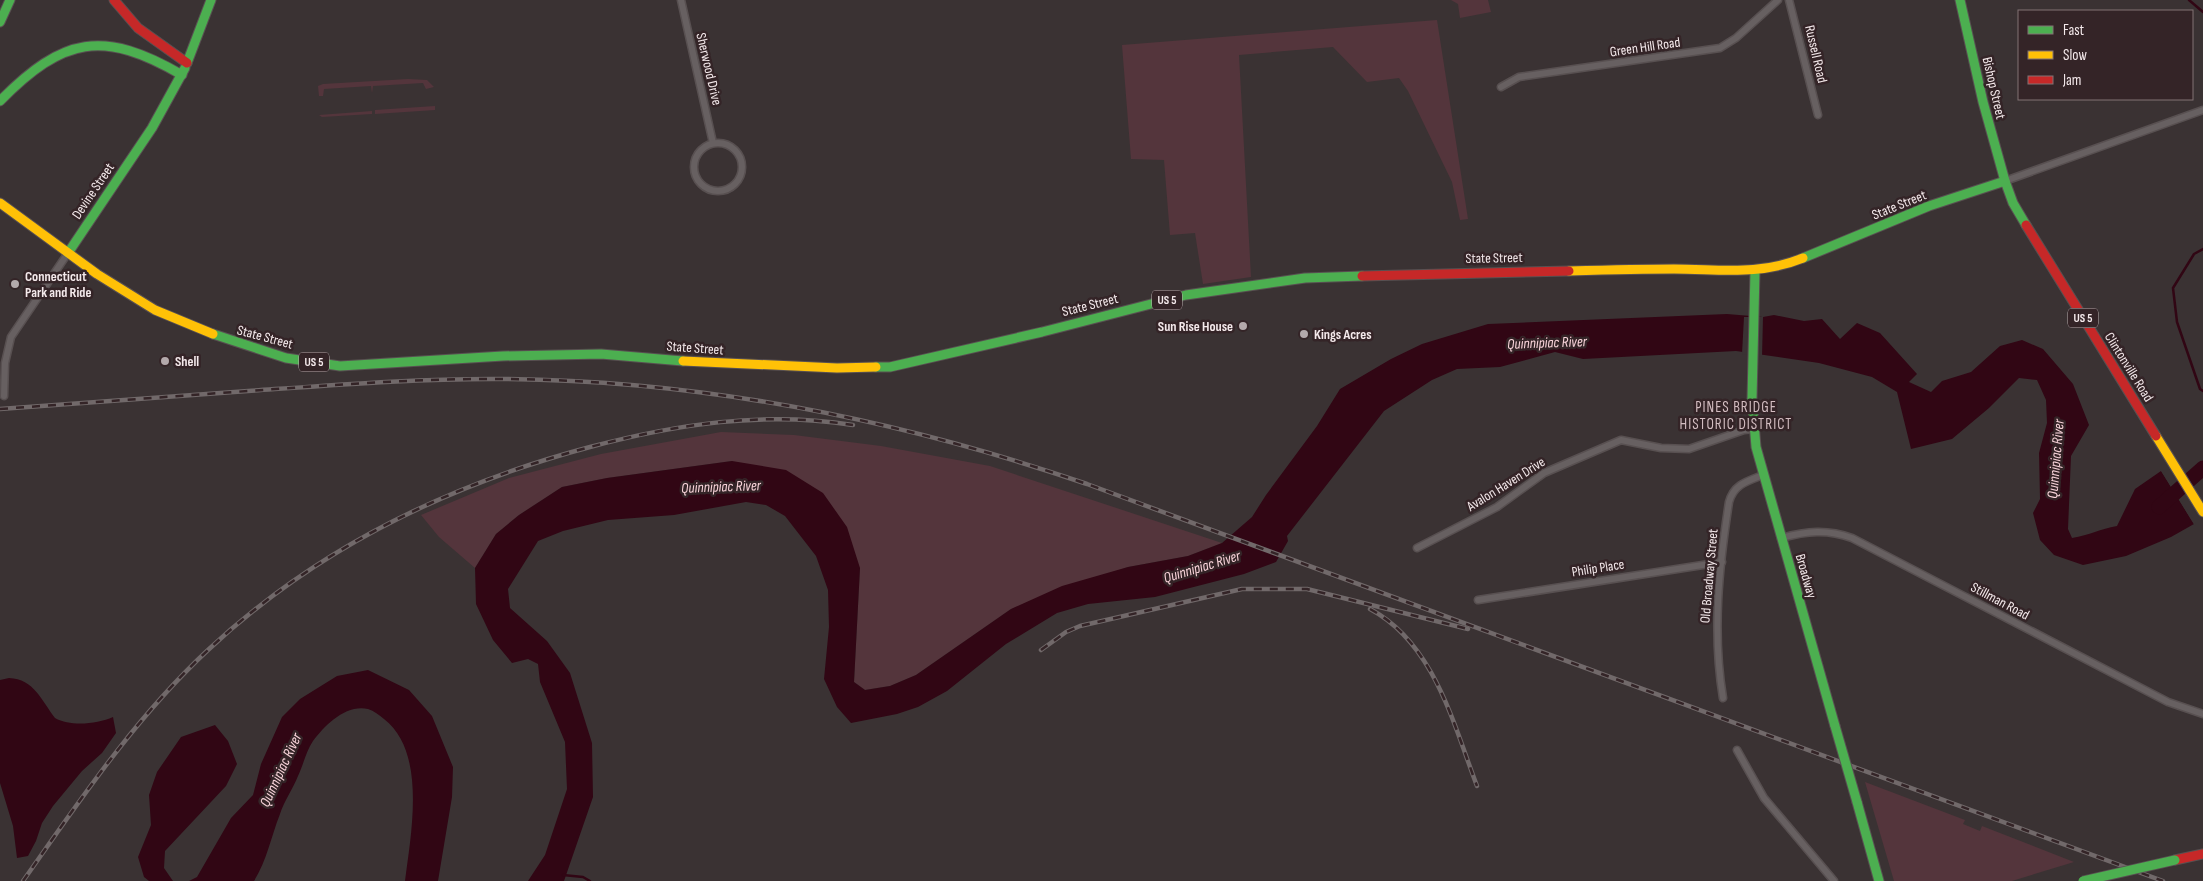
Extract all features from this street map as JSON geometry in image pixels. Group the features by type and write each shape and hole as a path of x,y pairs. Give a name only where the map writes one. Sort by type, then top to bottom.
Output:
{"main road":[{"path":"0,22 10,0"},
{"path":"114,0 127,18 140,31 187,63"},
{"name":"Devine Street","path":"68,253 152,128 182,75 211,0"},
{"name":"Bishop Street","path":"1960,0 1983,102 2005,181"},
{"path":"0,101 22,78 44,62 70,50 94,44 115,45 137,51 182,75"},
{"name":"State Street","path":"0,203 133,298 184,324 269,354 340,366 503,356 600,354 764,366 890,367 1042,332 1186,295 1305,278 1445,273 1675,270 1755,271 1781,267 1929,206 2005,181"},
{"name":"Clintonville Road","path":"2005,181 2020,216 2203,512"},
{"name":"Broadway","path":"1755,271 1754,429 1781,538 1879,881"},
{"path":"2083,881 2203,854"}],"street":[{"name":"Sherwood Drive","path":"681,0 713,143"},
{"name":"Green Hill Road","path":"1501,87 1519,77 1720,48 1736,38 1778,0"},
{"name":"Russell Road","path":"1789,0 1818,115"},
{"name":"State Street","path":"2005,181 2203,110"},
{"path":"713,143 728,145 734,149 741,162 740,177 736,183 722,191 706,188 695,176 695,159 705,146 713,143"},
{"name":"Devine Street","path":"4,396 4,362 11,337 68,253"},
{"name":"Avalon Haven Drive","path":"1417,548 1497,507 1544,473 1621,440 1661,448 1689,449 1744,430 1754,429"},
{"name":"Old Broadway Street","path":"1723,698 1716,635 1729,502 1733,492 1745,482 1764,475"},
{"name":"Stillman Road","path":"1781,538 1816,531 1837,533 1852,538 2168,702 2203,714"},
{"name":"Philip Place","path":"1478,600 1722,562"},
{"path":"1737,750 1772,809 1834,881"}],"shaded area":[{"path":"1451,0 1488,0 1491,12 1460,18 1458,4"},
{"path":"1437,20 1468,219 1460,220 1452,182 1408,91 1399,78 1367,82 1333,47 1239,55 1251,277 1203,284 1195,233 1170,235 1164,160 1131,159 1122,45"},
{"path":"408,79 427,80 434,87 426,89 423,83 373,86 372,93 371,86 324,89 323,96 319,96 318,86 323,84"},
{"path":"435,106 435,110 375,114 375,110"},
{"path":"372,111 372,114 322,117 319,115"},
{"path":"721,432 794,435 881,446 990,466 1222,543 1188,556 1128,567 1011,609 916,675 890,686 865,690 854,682 860,568 732,461 607,478 562,487 519,515 496,534 475,568 439,537 421,515 509,478 601,454"},
{"path":"1865,782 1965,820 1963,824 1980,831 1982,826 2074,862 2012,881 1894,881"}],"water":[{"path":"1727,314 1763,317 1774,315 1804,321 1822,319 1840,339 1857,323 1880,333 1917,374 1909,382 1931,392 1942,381 1971,372 2000,346 2022,340 2043,349 2073,384 2089,425 2071,456 2068,529 2072,538 2117,526 2135,489 2161,471 2194,524 2171,537 2126,556 2083,565 2054,555 2040,540 2033,513 2040,499 2039,453 2047,423 2046,400 2037,380 2019,378 1989,408 1952,439 1911,449 1897,392 1872,377 1819,363 1736,351 1583,359 1555,352 1500,367 1457,369 1432,380 1384,411 1287,536 1288,541 1276,562 1244,574 1155,597 1088,604 1057,613 1006,644 947,691 918,707 897,714 851,723 837,707 824,679 829,627 828,590 816,556 785,516 766,505 746,502 674,515 608,520 563,531 538,541 508,589 510,608 547,641 570,673 592,743 593,797 564,881 528,881 545,855 567,789 565,742 540,682 538,664 528,659 512,663 493,640 476,604 475,568 496,534 519,515 562,487 607,478 732,461 786,470 823,493 847,527 860,568 854,682 865,690 890,686 916,675 1011,609 1062,586 1128,567 1188,556 1222,543 1252,517 1317,426 1340,389 1391,359 1422,344 1488,324"},
{"path":"368,670 409,690 432,716 453,767 452,797 438,881 405,881 413,795 411,772 406,752 397,734 384,719 368,709 360,708 337,717 313,741 282,809 266,857 254,881 189,881 197,877 231,818 253,795 261,764 282,717 300,699 337,676"},
{"path":"18,679 31,687 55,718 69,723 84,724 113,717 116,733 102,753 82,771 53,806 42,823 36,841 28,856 17,858 13,826 0,783 0,680"},
{"path":"215,725 228,741 237,764 226,786 165,851 164,868 173,881 149,881 144,877 138,857 151,825 149,795 157,772 181,737"}],"pier":[{"path":"1744,317 1763,317 1762,357 1742,354"},
{"path":"2160,469 2163,470 2196,523 2195,526"}],"waterway":[{"path":"2189,0 2203,12"},
{"path":"2203,249 2194,254 2173,288 2177,322 2200,389 2203,391"},
{"name":"Quinnipiac River","path":"2159,507 2203,468"},
{"path":"563,875 583,877 590,881"}],"railway":[{"path":"0,409 378,382 508,379 582,381 655,387 728,396 874,423 1017,461 1087,484 2163,881"},
{"path":"23,881 87,790 132,732 181,676 250,614 293,581 339,551 386,525 435,501 537,462 655,432 720,422 753,420 786,419 853,425"},
{"path":"1041,650 1066,632 1080,626 1242,589 1307,589 1468,629"},
{"path":"1370,609 1392,624 1410,642 1426,663 1449,711 1477,786"}],"traffic: fast":[{"path":"0,22 10,0"},
{"path":"187,63 211,0"},
{"path":"1960,0 1983,102 2005,181"},
{"path":"0,101 44,63 64,53 85,47 106,46 129,51 154,60 182,75"},
{"path":"68,253 152,128 185,68"},
{"path":"1803,258 1929,206 2005,181 2013,203 2026,225"},
{"path":"1755,271 1752,399 1756,447 1835,726"},
{"path":"876,367 890,367 1042,332 1186,295 1305,278 1362,276"},
{"path":"213,334 286,358 340,366 503,356 601,354 683,361"},
{"path":"1835,726 1857,802"},
{"path":"1857,802 1879,881"},
{"path":"2083,881 2175,860"}],"traffic: slow":[{"path":"0,203 97,274 155,310 213,334"},
{"path":"1569,271 1739,270 1770,267 1803,258"},
{"path":"683,361 837,368 876,367"},
{"path":"2156,436 2203,512"}],"traffic: jam":[{"path":"114,0 138,28 187,63"},
{"path":"2026,225 2156,436"},
{"path":"1362,276 1569,271"},
{"path":"2175,860 2203,854"}],"place":[{"name":"Connecticut Park and Ride","path":"15,284"},
{"name":"Sun Rise House","path":"1243,326"},
{"name":"Kings Acres","path":"1304,334"},
{"name":"Shell","path":"165,361"}],"district":[{"name":"PINES BRIDGE HISTORIC DISTRICT","path":"1736,416"}]}
